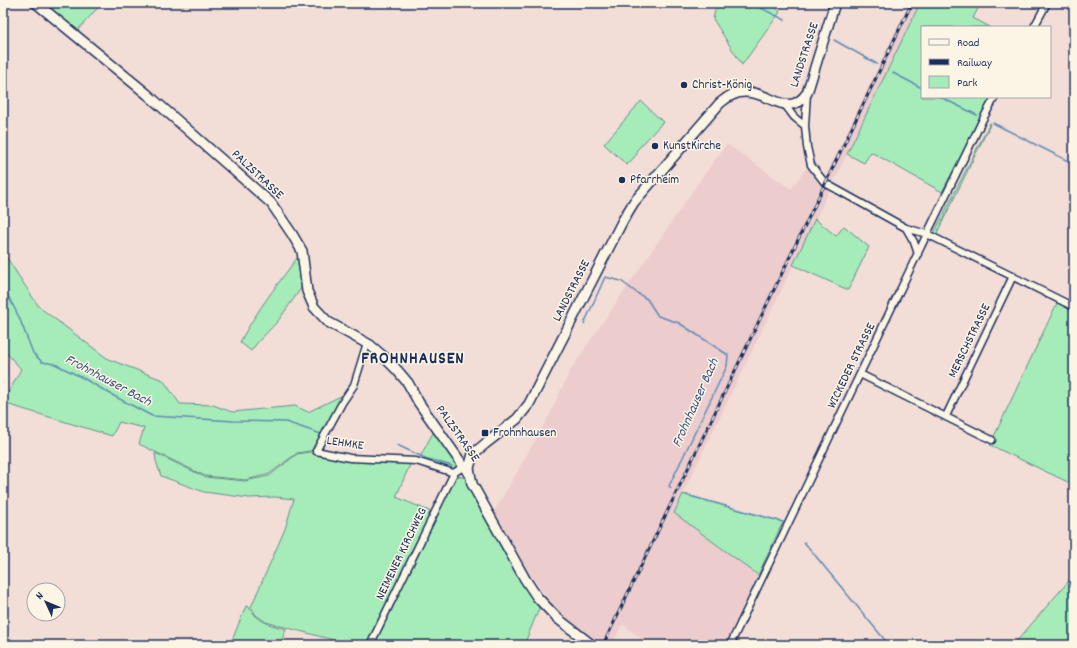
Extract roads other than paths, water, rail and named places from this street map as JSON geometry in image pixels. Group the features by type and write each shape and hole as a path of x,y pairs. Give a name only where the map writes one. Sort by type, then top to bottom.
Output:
{"main road":[{"name":"PALZSTRASSE","path":"36,3 147,94 271,203 302,251 307,292 314,307 328,322 367,343 384,357 408,383 419,403 455,452 466,470"},
{"name":"LANDSTRASSE","path":"473,454 517,419 529,404 623,220 638,198 720,103 728,97 744,92 762,95 785,105 799,102 807,93 835,3"},
{"path":"455,452 473,454 466,470 472,484 533,591 541,602 557,618 592,645"}],"street":[{"path":"1035,26 1047,3"},
{"path":"807,93 804,126 807,147 811,165 826,183 906,228 927,234 1074,307"},
{"name":"WICKEDER STRASSE","path":"730,645 792,524 860,374 994,98"},
{"path":"785,105 794,117 804,126"},
{"path":"906,228 914,242 918,254"},
{"name":"MERSCHSTRASSE","path":"946,416 1013,276"},
{"name":"LEHMKE","path":"367,343 354,385 342,403 316,451 350,458 416,461 454,472"},
{"path":"860,374 992,440"},
{"path":"454,472 466,470"},
{"name":"NEIMENER KIRCHWEG","path":"370,645 454,472"}],"waterway":[{"path":"751,3 785,20"},
{"path":"834,40 877,64"},
{"path":"893,73 921,87"},
{"path":"942,98 977,115"},
{"path":"993,123 1074,164"},
{"name":"Frohnhauser Bach","path":"584,324 605,277 621,281 647,299 658,316 679,323 728,355 727,366 669,486 671,488"},
{"name":"Frohnhauser Bach","path":"3,286 19,317 33,353 42,362 55,364 152,416 234,421 286,422 321,434"},
{"name":"Frohnhauser Bach","path":"397,445 425,458 452,466"},
{"name":"Frohnhauser Bach","path":"686,495 783,522"},
{"name":"Frohnhauser Bach","path":"804,542 889,645"}],"railway":[{"path":"603,645 912,3"}],"place":[{"name":"Christ-König","path":"684,85"},
{"name":"KunstKirche","path":"655,146"},
{"name":"Pfarrheim","path":"622,180"},
{"name":"Frohnhausen","path":"485,433"}],"district":[{"name":"FROHNHAUSEN","path":"413,360"}]}
